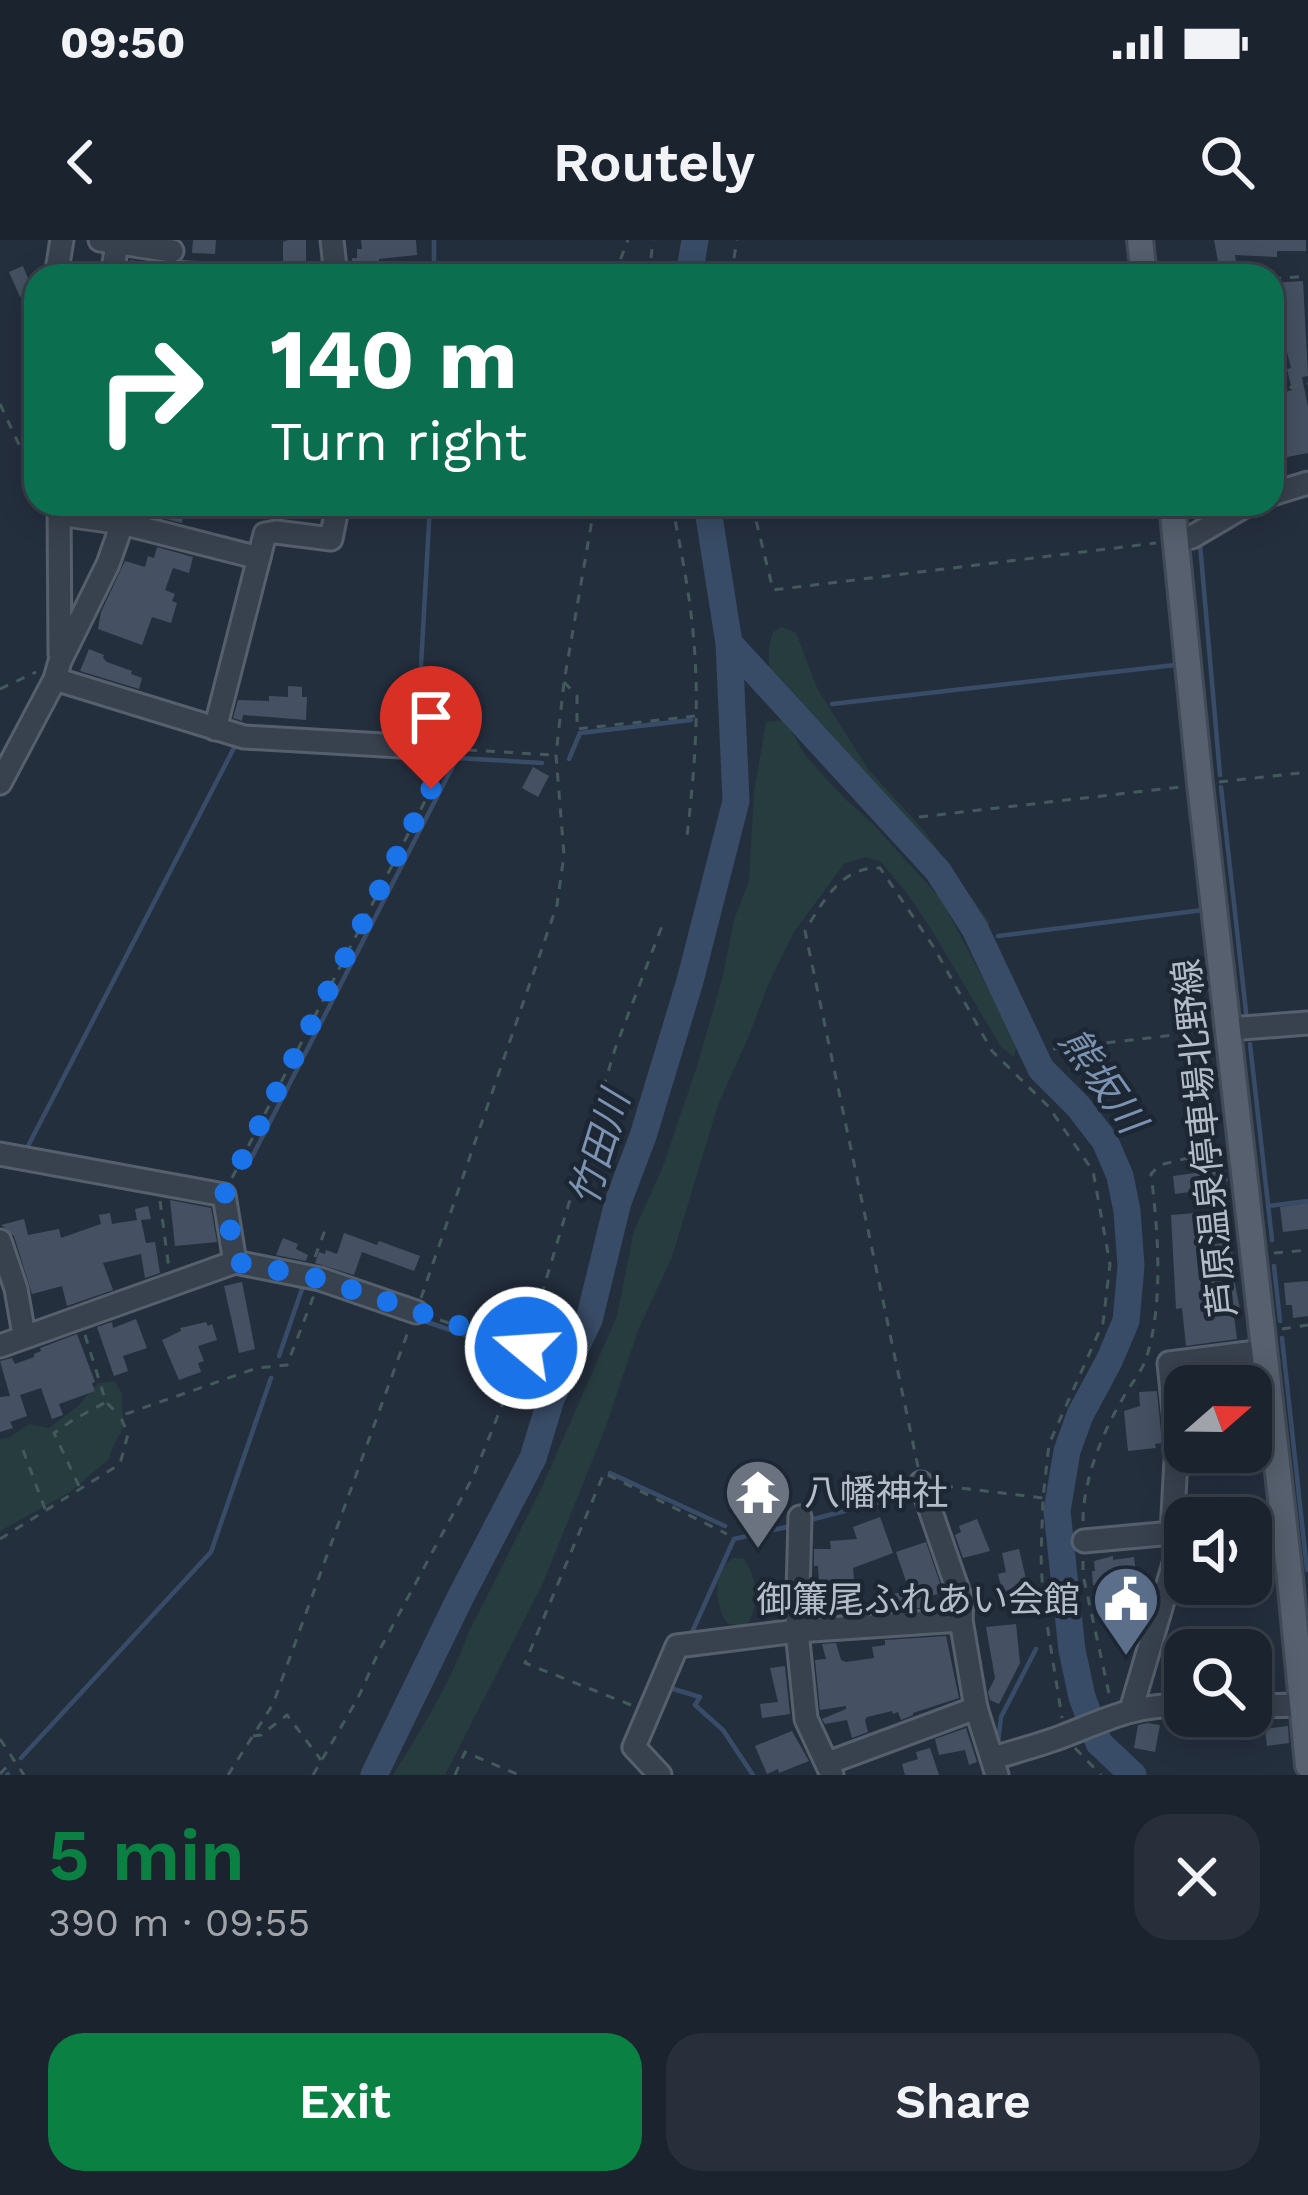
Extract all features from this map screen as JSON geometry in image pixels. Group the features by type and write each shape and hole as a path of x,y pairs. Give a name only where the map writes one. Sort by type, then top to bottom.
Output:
{"main road":[{"name":"芦原温泉停車場北野線","path":"1173,516 1308,1765"}],"street":[{"path":"108,241 171,260"},
{"path":"57,670 58,516"},
{"path":"0,784 108,564 125,516"},
{"path":"132,516 259,558"},
{"path":"215,729 265,534 331,539 336,516"},
{"path":"1176,541 1228,516"},
{"path":"57,670 244,737 452,748"},
{"path":"1229,1029 1308,1023"},
{"path":"0,1154 224,1195 236,1262"},
{"path":"0,1240 16,1288 24,1335"},
{"path":"0,1346 236,1262 314,1277 416,1312"},
{"path":"1174,1497 1177,1442 1169,1363 1263,1341"},
{"path":"921,1483 962,1602 976,1708 995,1767 1116,1714 1164,1705"},
{"path":"800,1516 797,1630 806,1719 830,1769 976,1708"},
{"path":"1084,1541 1164,1534"},
{"path":"1116,1714 1164,1586"},
{"path":"660,1775 634,1747 677,1646 797,1630 961,1620"},
{"path":"1272,1706 1303,1705"}],"path":[{"path":"0,404 24,455"},
{"path":"228,1775 273,1704 291,1660 556,905 564,855 556,755 592,516"},
{"path":"674,516 693,633 697,716 687,836"},
{"path":"755,516 773,590 1176,541"},
{"path":"0,688 57,670"},
{"path":"564,682 577,696 577,729 697,716"},
{"path":"224,1195 452,748 556,755"},
{"path":"919,817 1308,772"},
{"path":"1043,1498 921,1483 806,931 822,902 863,867 880,868 934,946 992,1051 1048,1106 1093,1171 1110,1264 1103,1323 1049,1444 1041,1556 1043,1599 1065,1736 1101,1775"},
{"path":"313,1775 474,1475 526,1348 615,1048 662,926"},
{"path":"1053,1048 1229,1029"},
{"path":"1116,1714 1083,1575 1083,1511 1093,1466 1111,1420 1145,1364 1153,1331 1156,1221 1151,1174 1160,1165 1242,1144"},
{"path":"157,1181 170,1283"},
{"path":"120,1416 257,1368 286,1365 327,1225"},
{"path":"1254,1255 1308,1250"},
{"path":"416,1312 526,1348"},
{"path":"0,1539 120,1464 128,1434 120,1416 106,1402 79,1316"},
{"path":"1263,1341 1308,1325"},
{"path":"80,1489 55,1433 106,1402"},
{"path":"23,1450 46,1510"},
{"path":"650,1713 525,1664 604,1473 727,1534"},
{"path":"253,1736 287,1715 322,1762"},
{"path":"0,1739 25,1775"},
{"path":"454,1775 465,1752 519,1775"},
{"path":"0,1774 14,1759"}],"green space":[{"path":"782,627 796,633 818,690 868,769 925,832 989,922 989,934 974,921 956,888 921,844 777,685 769,653 773,632"},
{"path":"785,720 805,755 941,899 1006,1022 1016,1047 1014,1057 1001,1047 934,934 881,862 866,857 844,864 794,932 767,987 718,1105 672,1257 639,1328 605,1429 543,1583 445,1775 393,1775 453,1671 542,1487 617,1316 634,1231 662,1169 697,1066 734,920 749,881 754,792 766,722"},
{"path":"115,1381 122,1394 123,1423 109,1459 70,1492 0,1531 0,1439 29,1424 49,1428 98,1383"},
{"path":"733,1558 744,1559 754,1584 754,1610 746,1627 727,1623 718,1598 721,1572"}],"building":[{"path":"193,240 216,240 215,254 192,253"},
{"path":"306,240 306,261 283,264 283,242"},
{"path":"361,240 416,240 417,255 379,259 379,264 352,264 357,249 362,249"},
{"path":"1214,240 1306,240 1306,251 1277,251 1277,257 1235,255 1236,264 1218,264"},
{"path":"23,266 24,295 20,297 9,272"},
{"path":"1303,281 1308,376 1302,377 1308,407 1308,453 1284,458 1284,392 1292,390 1284,344 1284,282"},
{"path":"154,516 183,516 182,523"},
{"path":"157,547 193,557 189,573 173,568 165,590 175,594 172,601 177,603 171,623 152,617 142,645 98,629 125,561 145,567"},
{"path":"89,649 142,678 139,689 80,671"},
{"path":"288,686 302,687 302,697 307,697 306,720 233,718 238,700 288,697"},
{"path":"533,767 549,776 538,797 522,788"},
{"path":"1222,1162 1228,1181 1175,1194 1173,1176 1203,1172 1202,1168"},
{"path":"170,1200 211,1208 217,1242 175,1246"},
{"path":"1308,1203 1308,1229 1283,1232 1280,1207"},
{"path":"148,1206 151,1219 141,1220 146,1243 155,1242 160,1273 145,1278 141,1254 103,1263 113,1290 67,1306 62,1286 32,1294 14,1236 1,1225 24,1219 28,1235 59,1229 61,1238 101,1224 99,1215 110,1213 112,1224 137,1220 135,1209"},
{"path":"1196,1213 1201,1246 1231,1242 1240,1309 1234,1316 1237,1339 1186,1346 1182,1308 1176,1309 1171,1215"},
{"path":"344,1233 420,1256 414,1271 362,1252 354,1275 315,1263 319,1252 337,1254"},
{"path":"283,1238 298,1244 296,1249 308,1255 306,1261 276,1255"},
{"path":"1308,1281 1308,1316 1293,1318 1284,1283"},
{"path":"242,1282 255,1349 239,1353 224,1286"},
{"path":"136,1319 147,1348 123,1356 128,1371 114,1376 97,1327 112,1322 113,1328"},
{"path":"212,1324 217,1340 198,1346 204,1361 198,1363 201,1372 179,1380 162,1340 180,1328"},
{"path":"77,1334 95,1391 59,1404 63,1415 52,1419 41,1388 20,1395 27,1416 0,1432 0,1397 10,1396 0,1361 12,1358 15,1364"},
{"path":"1157,1391 1162,1443 1128,1451 1124,1411 1140,1406 1139,1392"},
{"path":"880,1517 893,1553 853,1568 857,1612 812,1615 813,1602 820,1602 814,1549 831,1549 830,1541 857,1539 853,1527"},
{"path":"977,1519 990,1551 963,1558 955,1535 961,1532 959,1526"},
{"path":"926,1542 943,1592 931,1596 933,1607 893,1610 889,1595 909,1590 896,1552"},
{"path":"1019,1549 1030,1596 1013,1600 1012,1594 1003,1596 998,1574 1006,1572 1002,1553"},
{"path":"1113,1556 1113,1560 1134,1557 1138,1590 1124,1591 1123,1582 1093,1585 1094,1561"},
{"path":"1016,1624 1020,1663 999,1704 990,1700 988,1692 995,1678 986,1627"},
{"path":"946,1636 959,1698 901,1720 892,1711 867,1717 868,1732 852,1738 847,1720 825,1724 822,1719 846,1706 820,1710 815,1660 826,1659 822,1644 836,1643 846,1662 874,1658 872,1647 885,1645 885,1640"},
{"path":"785,1666 790,1714 762,1718 760,1704 778,1702 770,1668"},
{"path":"1138,1725 1160,1725 1155,1752 1134,1748"},
{"path":"1288,1726 1289,1743 1267,1746 1272,1728"},
{"path":"966,1728 977,1762 969,1765 965,1750 939,1755 935,1739"},
{"path":"792,1731 809,1761 767,1774 755,1746"},
{"path":"930,1748 939,1775 905,1775 902,1764"}],"waterway":[{"path":"48,264 50,240"},
{"path":"434,240 434,264"},
{"name":"竹田川","path":"691,264 695,240"},
{"path":"417,738 429,516"},
{"name":"竹田川","path":"374,1775 533,1458 551,1399 589,1320 618,1202 690,981 736,801 729,643 709,516"},
{"path":"1200,544 1220,775"},
{"name":"熊坂川","path":"729,643 938,871 975,929 1041,1069 1105,1141 1120,1176 1131,1266 1126,1321 1080,1415 1067,1451 1057,1511 1072,1650 1082,1697 1099,1743 1133,1775"},
{"path":"832,704 1175,665"},
{"path":"569,759 580,733 691,720"},
{"path":"27,1148 235,746 242,746"},
{"path":"252,1157 457,758 542,763"},
{"path":"1221,787 1247,1021"},
{"path":"998,936 1203,910"},
{"path":"1250,1044 1272,1240"},
{"path":"1268,1206 1308,1201"},
{"path":"1274,1266 1280,1321"},
{"path":"279,1356 303,1286"},
{"path":"427,1322 515,1352"},
{"path":"1282,1338 1307,1570"},
{"path":"21,1758 211,1552 271,1378"},
{"path":"610,1473 725,1526"},
{"path":"806,1521 915,1493"},
{"path":"693,1630 734,1539 795,1525"},
{"path":"998,1742 1001,1717 1036,1649"},
{"path":"670,1688 700,1697 695,1705 723,1730 753,1775"}],"place":[{"name":"八幡神社","path":"758,1551"},
{"name":"御簾尾ふれあい会館","path":"1126,1658"}],"route":[{"path":"431,789 224,1195 236,1262 320,1279 526,1348"}]}
